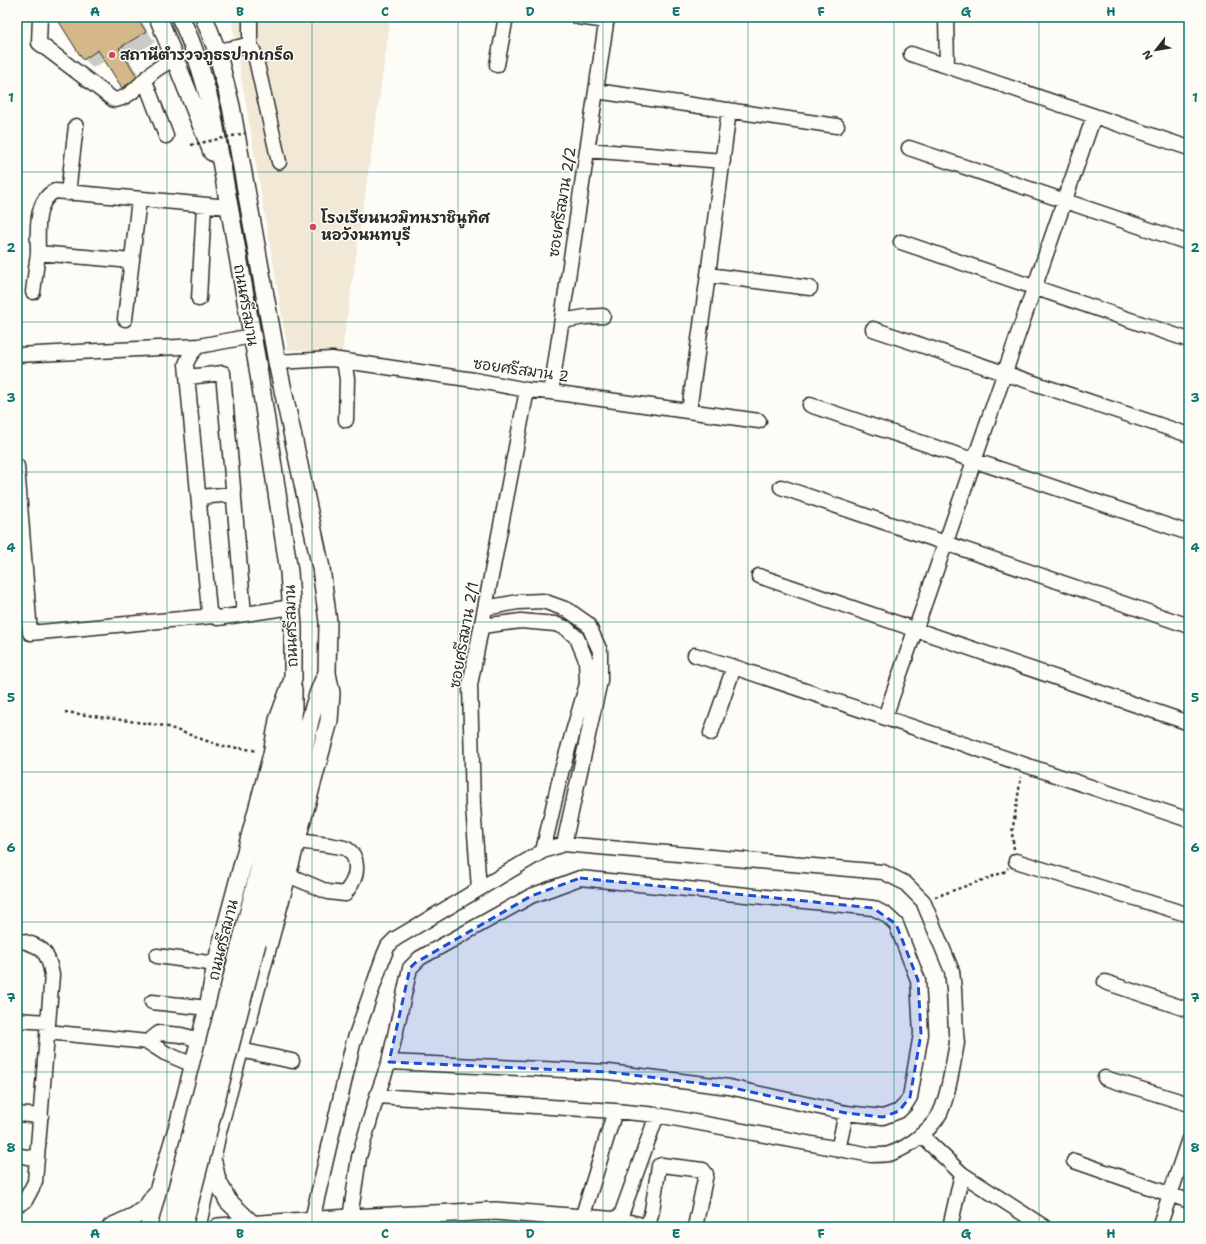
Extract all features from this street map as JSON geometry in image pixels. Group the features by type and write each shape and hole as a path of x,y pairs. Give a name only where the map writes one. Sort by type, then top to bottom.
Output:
{"main road":[{"path":"158,17 225,186"},
{"name":"ถนนศรีสมาน","path":"149,1227 158,1191 179,1122 200,1040 208,1008 216,964 272,754 278,720 293,679 293,627 289,572 252,336 206,84 198,57 180,17"},
{"name":"ถนนศรีสมาน","path":"197,1227 218,1130 329,721 331,693 327,673 328,622 321,568 277,362 231,106 217,51 204,17"},
{"path":"211,17 211,34"},
{"path":"166,1227 296,785 312,715 320,688 327,673"},
{"path":"183,1227 250,941 294,731 293,679"},
{"path":"179,1122 191,1139 198,1141 210,1137 218,1130"},
{"path":"212,1158 217,1180 228,1201 252,1224"},
{"path":"111,1227 135,1216 147,1207 158,1191"},
{"path":"218,1227 312,1220 495,1211 619,1221 644,1227"}],"street":[{"path":"40,17 40,43 114,100 123,98 145,81 152,72 175,58"},
{"path":"250,17 250,44 255,55 279,162"},
{"path":"497,65 506,17"},
{"path":"578,17 607,19"},
{"path":"946,17 947,66"},
{"name":"ซอยศรีสมาน 2/2","path":"551,392 607,19"},
{"path":"217,51 250,44"},
{"path":"911,54 1189,148"},
{"path":"145,81 166,136"},
{"path":"596,91 837,126"},
{"path":"689,411 729,110"},
{"path":"885,717 1094,116"},
{"path":"68,193 76,126"},
{"path":"909,148 1189,244"},
{"path":"587,150 723,161"},
{"path":"33,292 38,253 38,226 40,213 43,203 50,194 55,191 229,207"},
{"path":"125,319 139,199"},
{"path":"200,299 204,205"},
{"path":"901,242 1189,340"},
{"path":"38,253 132,261"},
{"path":"708,275 810,288"},
{"path":"562,321 603,316"},
{"path":"874,329 1189,435"},
{"path":"17,355 199,346 252,336"},
{"path":"199,346 192,351 186,364 209,611 213,616"},
{"name":"ซอยศรีสมาน 2","path":"277,362 332,359 474,380 527,390 759,421"},
{"path":"344,361 347,379 346,420"},
{"path":"188,377 223,373 244,614"},
{"name":"ซอยศรีสมาน 2/1","path":"479,889 474,806 470,685 527,390"},
{"path":"810,404 1189,533"},
{"path":"17,466 30,633 213,616 218,618 292,607"},
{"path":"781,487 1189,626"},
{"path":"199,497 234,494"},
{"path":"759,576 916,628 998,658 1189,723"},
{"path":"485,608 518,602 543,601 568,610 588,624 600,651 600,681 589,701 561,773 543,851"},
{"path":"482,626 521,621 555,624 566,628 577,638 586,660 589,701 564,844"},
{"path":"695,655 885,717 1189,820"},
{"path":"711,733 734,667"},
{"path":"288,875 328,892 345,894 352,883 354,876 356,866 353,855 346,848 297,841"},
{"path":"312,1220 353,1044 388,946 395,939 543,851 564,844 883,872 905,883 923,901 952,971 957,1043 943,1107 933,1124 921,1136 888,1154 871,1155 838,1150 657,1115 377,1096"},
{"path":"1016,861 1189,915"},
{"path":"350,1218 359,1157 377,1096 390,1062 410,968 420,958 531,896 580,878 873,908 885,914 896,924 918,980 921,1034 910,1097 899,1111 884,1117 846,1113 729,1087 609,1072 390,1062"},
{"path":"17,940 32,943 43,951 50,960 52,975 35,1182 25,1201 17,1205"},
{"path":"157,956 216,964"},
{"path":"1105,982 1189,1010"},
{"path":"152,1002 208,1008"},
{"path":"17,1020 48,1027 148,1042 165,1053 193,1066"},
{"path":"148,1042 159,1033 181,1035 200,1040"},
{"path":"240,1050 292,1061"},
{"path":"1105,1078 1189,1104"},
{"path":"582,1218 615,1112"},
{"path":"838,1150 846,1113"},
{"path":"17,1114 41,1116"},
{"path":"619,1221 657,1115"},
{"path":"921,1136 962,1174 1044,1227"},
{"path":"1159,1227 1189,1139"},
{"path":"17,1155 37,1159"},
{"path":"1074,1161 1189,1201"},
{"path":"648,1227 659,1166 662,1165 704,1170 704,1181 694,1227"},
{"path":"950,1227 962,1174"}],"path":[{"path":"191,145 246,133"},
{"path":"64,712 165,726 225,747 240,748 272,754"},
{"path":"923,901 1004,872 1016,861 1012,833 1023,765"}],"highlighted area":[{"path":"580,878 873,908 896,924 918,980 921,1034 910,1097 899,1111 883,1117 846,1113 729,1087 609,1072 389,1062 410,968 415,963 531,896"}],"shaded area":[{"name":"โรงเรียนนวมิทนราชินูทิศ หอวังนนทบุรี","path":"231,17 391,17 342,352 288,350"}],"building":[{"name":"สถานีตำรวจภูธรปากเกร็ด","path":"56,17 137,17 146,32 119,48 138,78 122,88 98,50 83,60"}],"place":[{"name":"สถานีตำรวจภูธรปากเกร็ด","path":"112,55"},
{"name":"โรงเรียนนวมิทนราชินูทิศ หอวังนนทบุรี","path":"313,227"}]}
